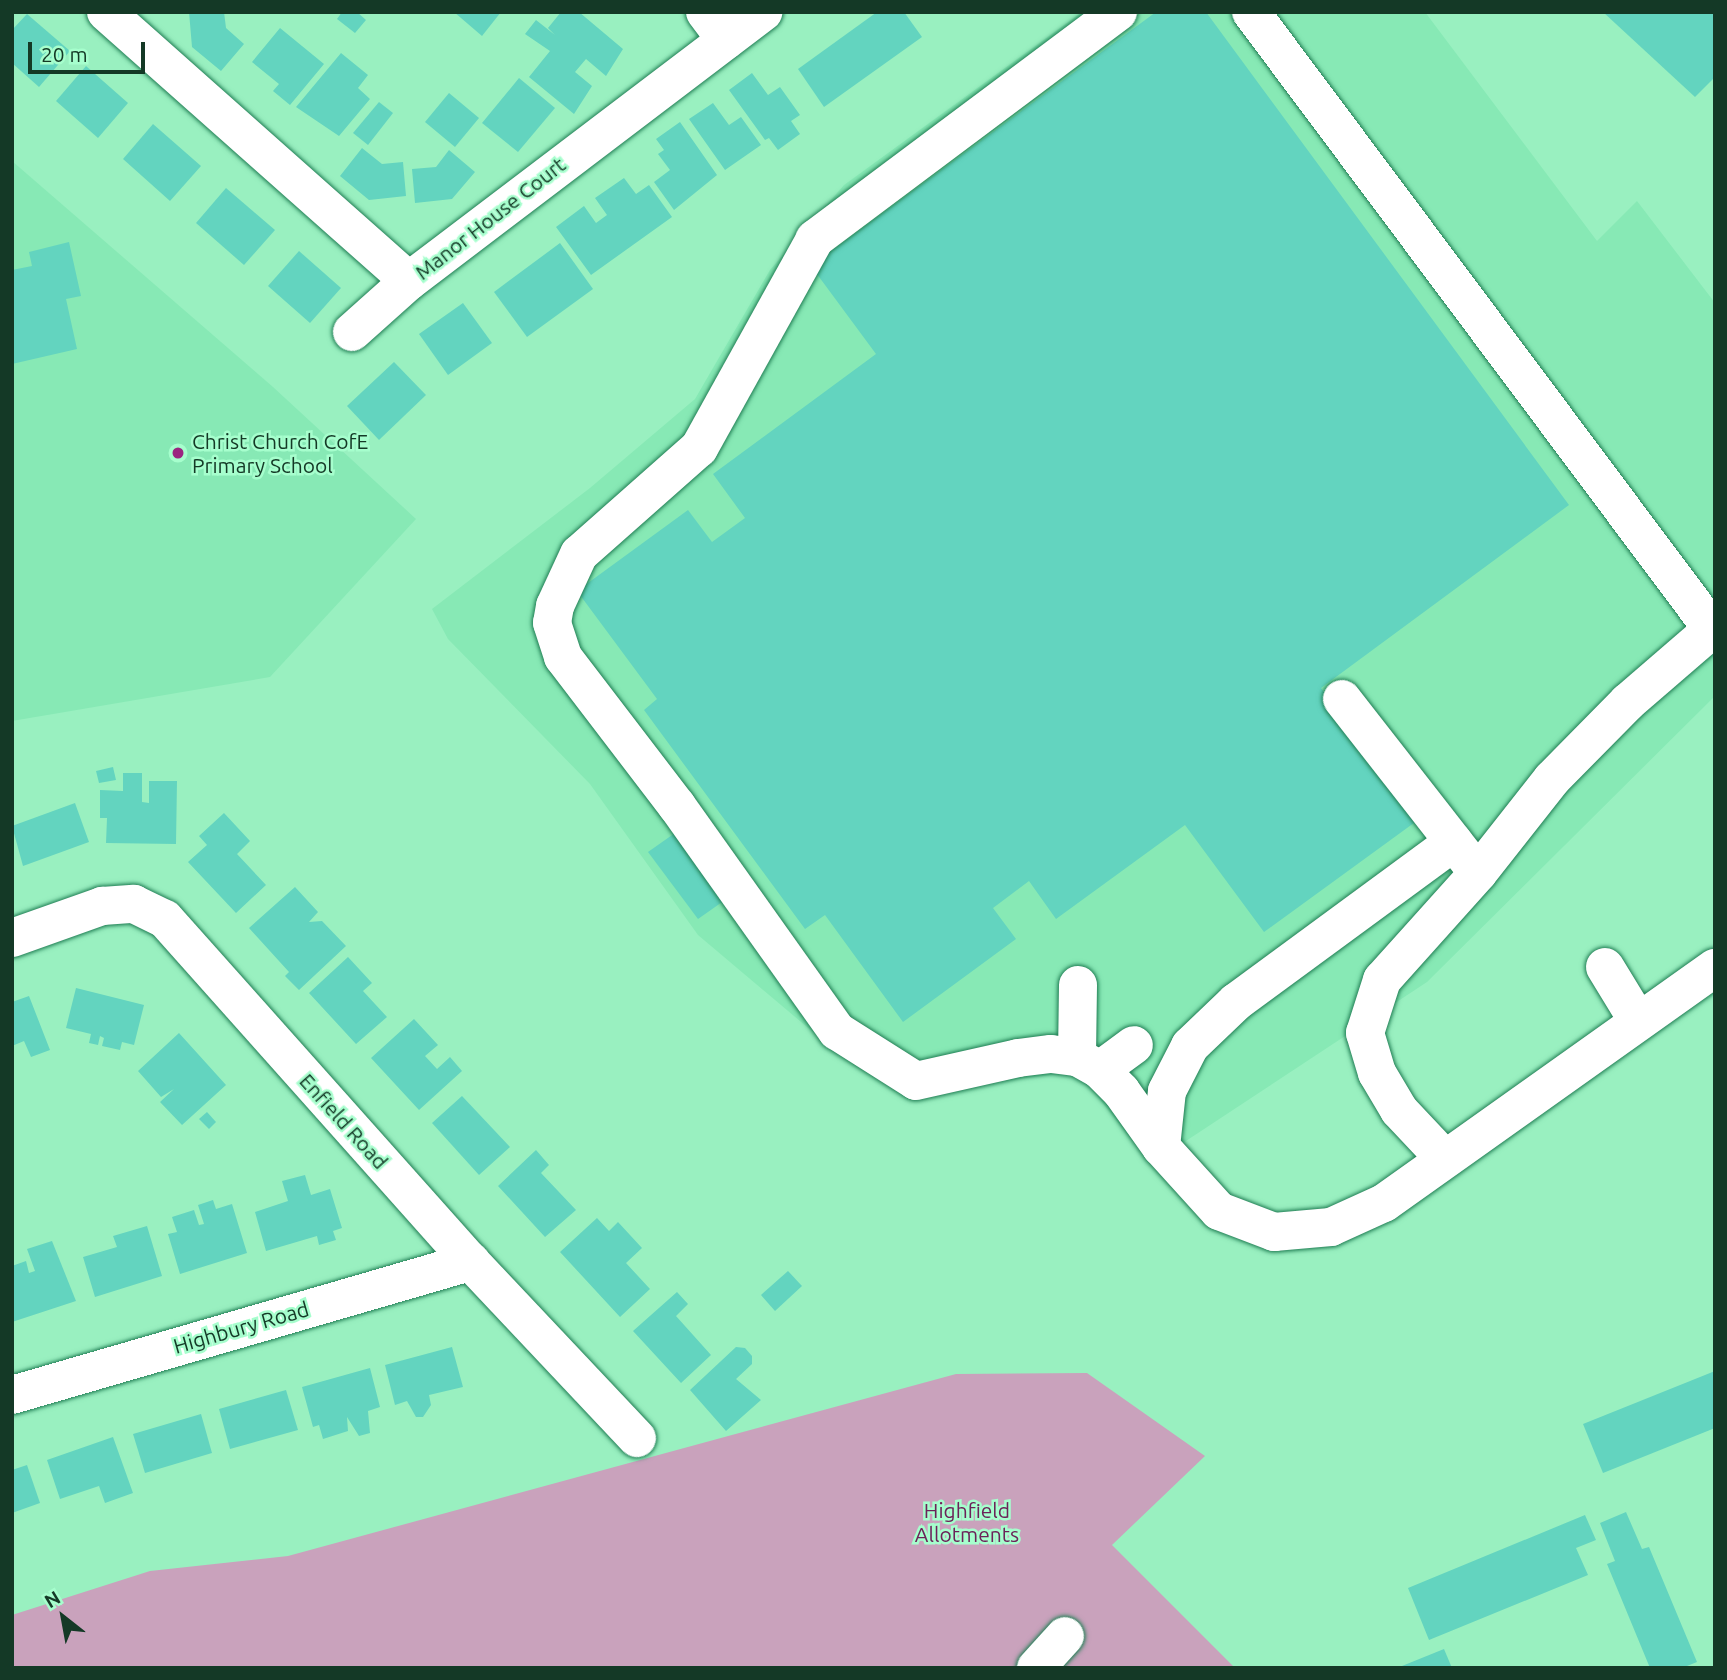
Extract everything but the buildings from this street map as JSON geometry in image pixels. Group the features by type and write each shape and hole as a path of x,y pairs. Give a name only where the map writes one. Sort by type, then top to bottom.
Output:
{"street":[{"name":"Manor House Court","path":"106,12 409,281 715,26 764,12"},
{"path":"1118,12 815,239 721,415 699,449 579,554 555,606 552,623 563,657 677,806 837,1031 916,1081 1018,1058 1051,1054 1088,1064 1121,1091 1161,1147 1219,1211 1274,1232 1331,1227 1384,1203 1715,968"},
{"path":"1251,12 1713,628 1628,702 1552,779 1478,873 1382,980 1365,1032 1377,1073 1399,1110 1444,1158"},
{"path":"352,332 409,281"},
{"path":"1342,699 1478,873"},
{"path":"1161,1147 1167,1091 1190,1046 1236,1002 1454,842"},
{"name":"Enfield Road","path":"12,938 102,906 134,904 165,919 471,1262 637,1438"},
{"path":"1605,967 1638,1021"},
{"path":"1078,985 1088,1064"},
{"path":"1088,1064 1134,1045"},
{"name":"Highbury Road","path":"12,1395 471,1262"},
{"path":"1036,1668 1065,1636"}],"shaded area":[{"path":"1082,12 1425,12 1597,241 1637,201 1715,303 1715,696 1427,982 1151,1164 1078,1072 909,1092 826,1043 698,935 590,784 448,639 432,609 590,488 695,399 770,270 844,185"},
{"name":"Christ Church CofE Primary School","path":"12,161 273,387 416,519 270,677 12,721"}],"green space":[{"name":"Highfield Allotments","path":"1087,1373 1205,1456 1112,1545 1235,1668 12,1668 12,1615 150,1571 288,1556 956,1374"}],"place":[{"name":"Christ Church CofE Primary School","path":"178,453"}]}
